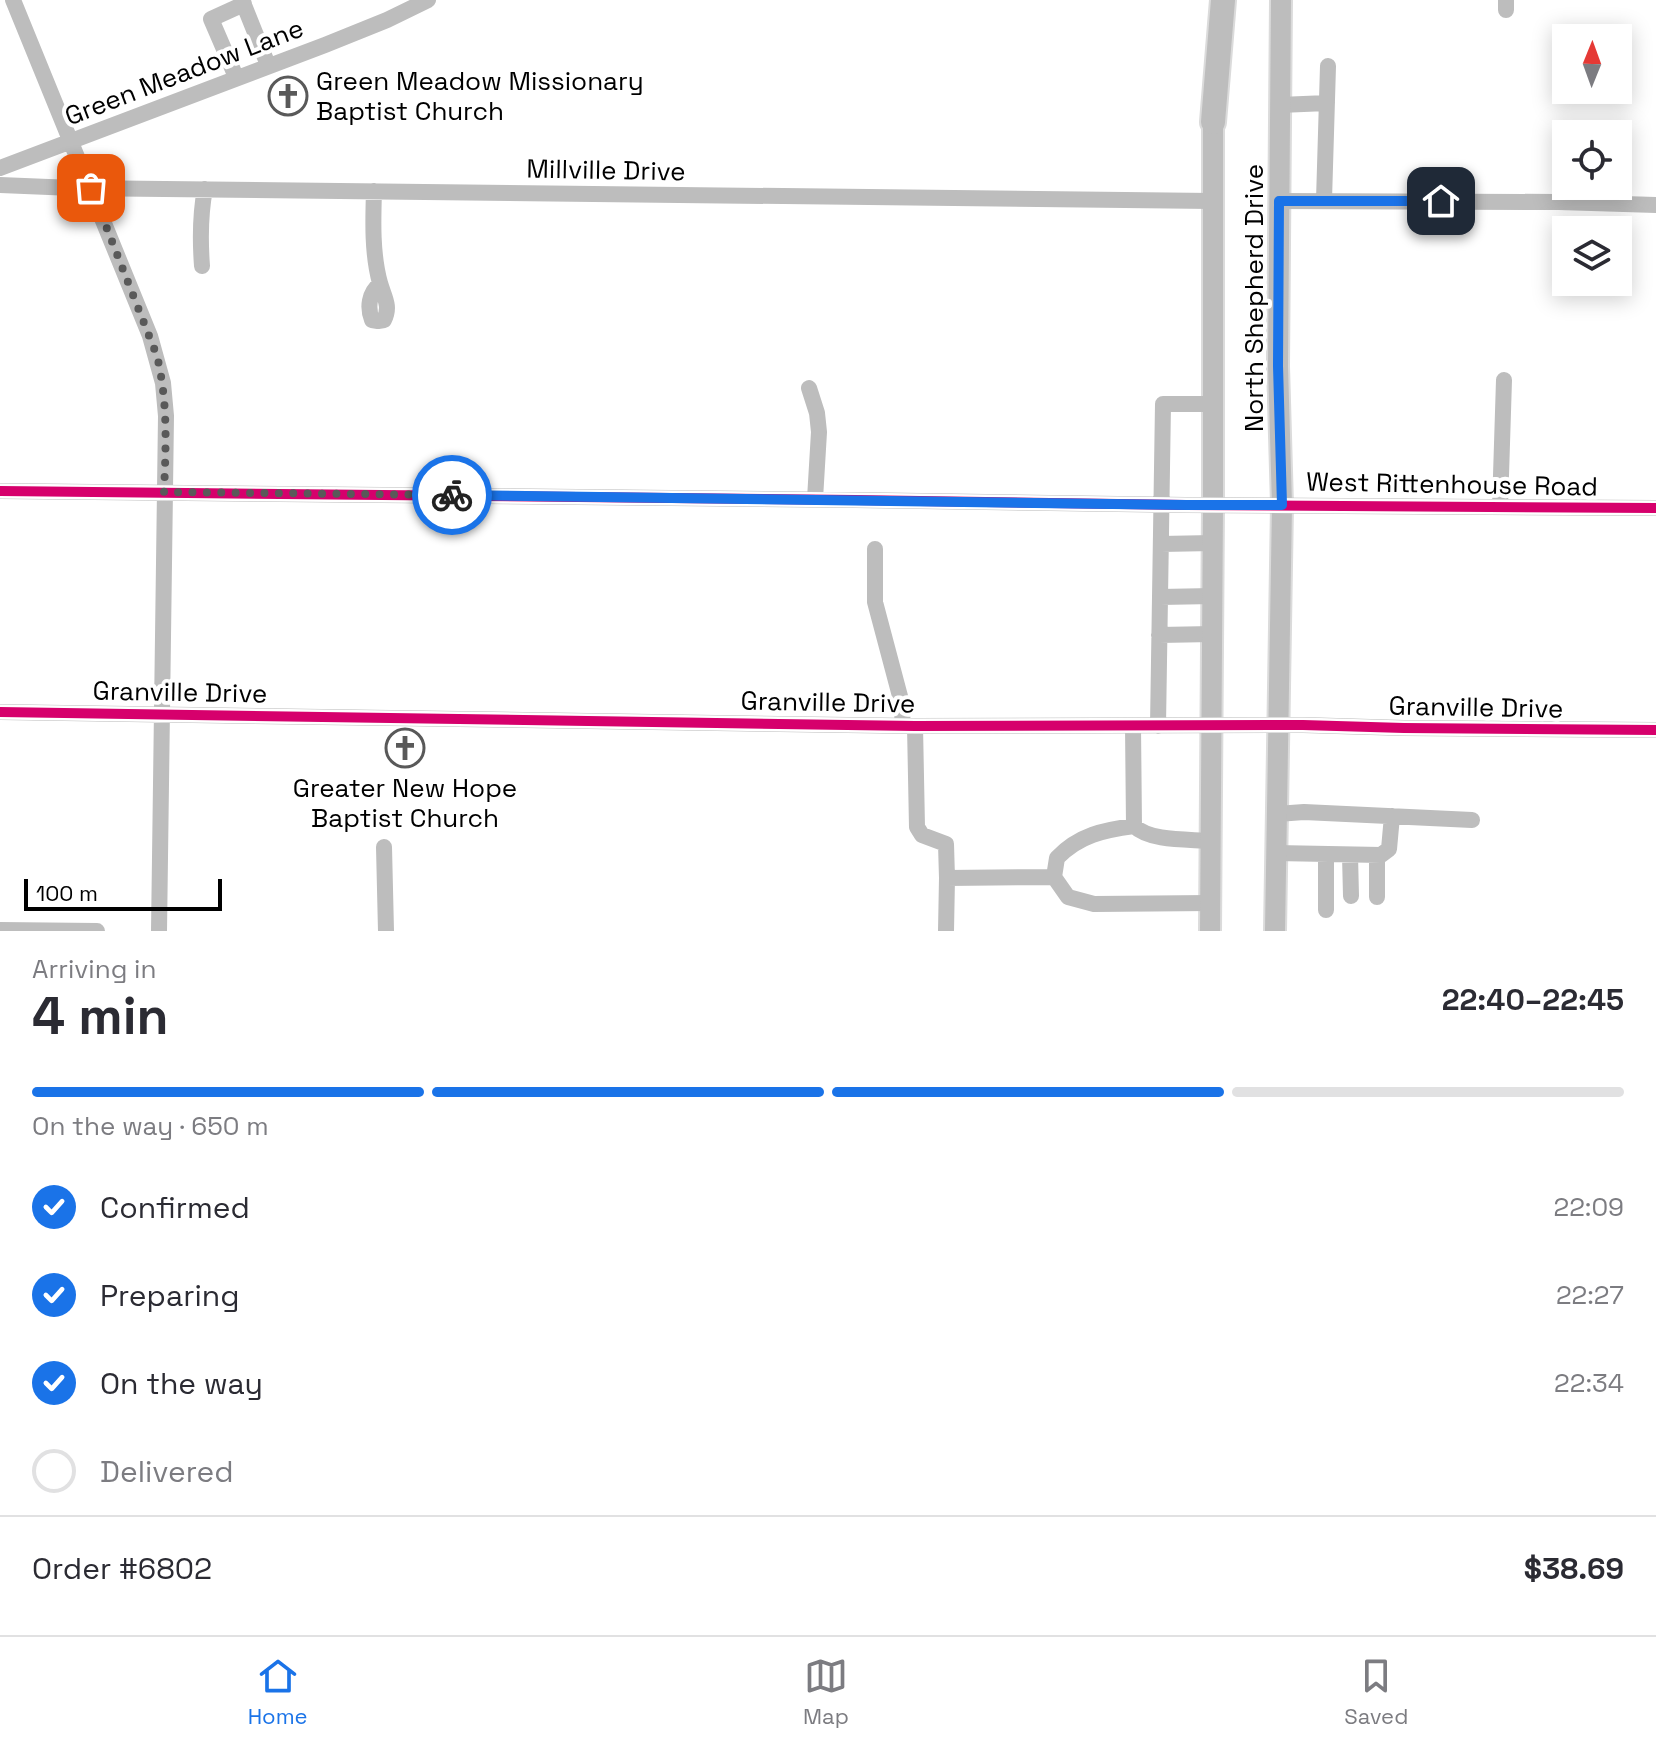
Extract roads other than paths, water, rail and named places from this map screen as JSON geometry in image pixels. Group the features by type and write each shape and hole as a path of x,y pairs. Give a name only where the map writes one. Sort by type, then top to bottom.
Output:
{"highway":[{"path":"1213,122 1223,0"}],"main road":[{"name":"North Shepherd Drive","path":"1210,931 1213,725 1212,0"},
{"name":"North Shepherd Drive","path":"1275,931 1282,505 1278,366 1281,0"}],"street":[{"path":"13,0 157,356 163,383 166,416 159,931"},
{"name":"Green Meadow Lane","path":"0,168 387,20 428,0"},
{"path":"236,77 211,19 243,2 268,65"},
{"path":"1324,200 1328,66"},
{"path":"1280,105 1327,103"},
{"name":"Millville Drive","path":"0,185 1212,201"},
{"path":"202,266 200,225 205,189"},
{"path":"374,191 375,251 380,284"},
{"path":"1279,201 1656,205"},
{"path":"1500,507 1504,380"},
{"path":"809,388 819,432 815,499"},
{"path":"1158,726 1163,404 1213,404"},
{"name":"West Rittenhouse Road","path":"0,491 1656,508"},
{"path":"1161,544 1213,543"},
{"path":"875,549 875,602 909,726 917,827 922,835 946,844 946,931"},
{"path":"1160,597 1213,596"},
{"path":"1159,635 1213,634"},
{"name":"Granville Drive","path":"0,712 909,726 1278,725 1656,730"},
{"path":"1133,726 1134,826 1139,831 1170,839 1211,841"},
{"path":"1277,814 1304,812 1472,820"},
{"path":"1276,853 1381,855 1389,849 1392,816"},
{"path":"1134,826 1100,831 1080,839 1057,858 1054,877 1068,897 1094,904 1211,903"},
{"path":"384,847 386,931"},
{"path":"1326,854 1326,910"},
{"path":"1350,855 1351,896"},
{"path":"1377,855 1377,897"},
{"path":"947,878 1054,877"},
{"path":"0,930 97,931"}],"place":[{"name":"Green Meadow Missionary Baptist Church","path":"288,96"},
{"name":"Greater New Hope Baptist Church","path":"405,748"}]}
